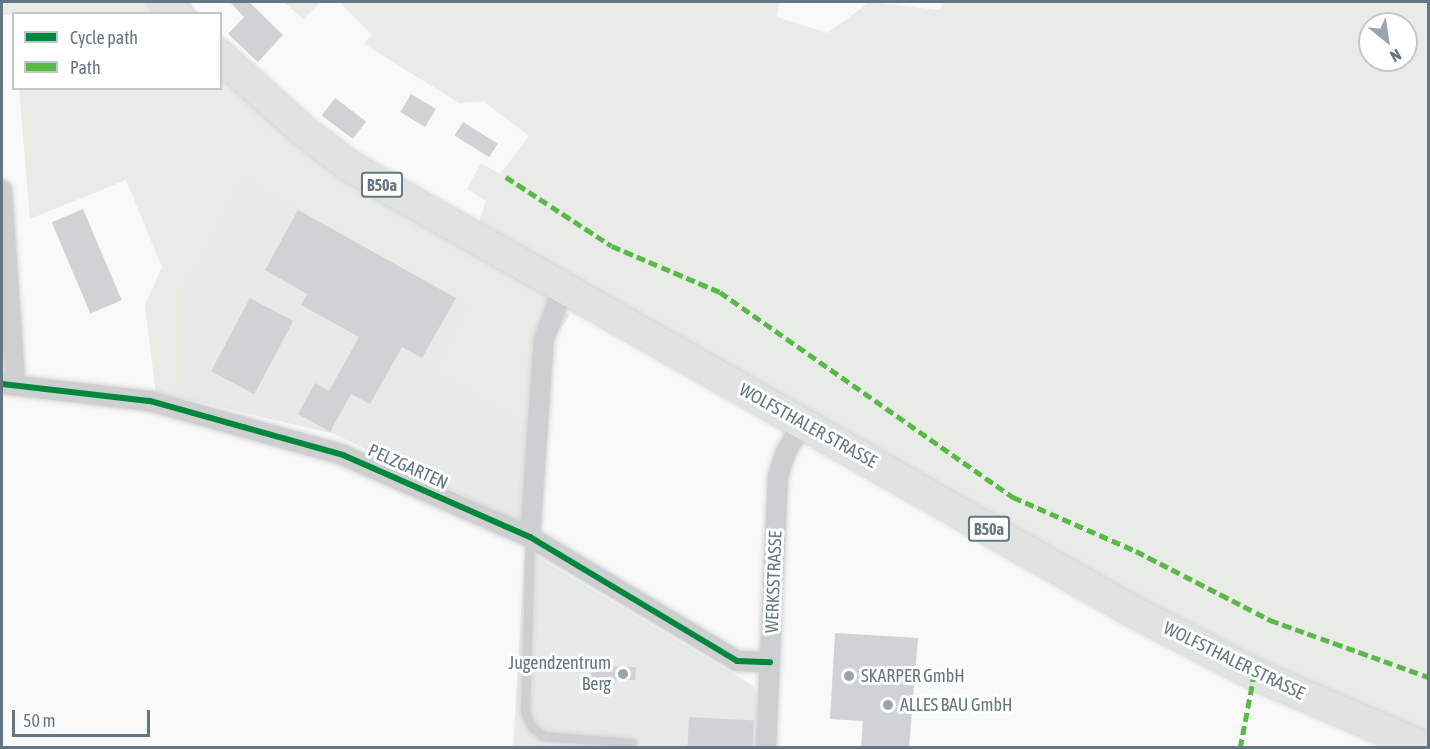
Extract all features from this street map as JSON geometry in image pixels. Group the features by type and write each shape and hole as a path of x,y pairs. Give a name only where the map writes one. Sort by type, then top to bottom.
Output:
{"main road":[{"name":"WOLFSTHALER STRASSE","path":"222,58 301,129 348,165 563,289 803,422 1127,608 1254,674 1426,747"}],"street":[{"path":"2,189 8,384"},
{"path":"530,537 544,339 563,289"},
{"name":"PELZGARTEN","path":"8,384 150,401 343,455 530,537 737,661 771,662"},
{"name":"WERKSSTRASSE","path":"766,747 778,476 785,454 803,422"}],"lane":[{"path":"530,537 525,712 532,727 543,736 632,743"}],"shaded area":[{"path":"2,2 187,2 199,12 12,12 12,15 2,15"},
{"path":"284,2 321,2 303,19"},
{"path":"339,2 779,2 777,17 827,33 870,2 939,10 944,2 1428,2 1428,737 1258,663 1134,598 569,278 551,343 547,432 512,416 434,372 468,305 244,178 181,295 182,399 156,392 145,305 162,267 126,180 30,219 19,90 222,90 222,35 308,119 364,157 479,222 486,201 467,189 481,163 500,174 529,136 483,101 459,103 364,44 372,35"},
{"path":"250,115 499,275 570,315 551,343 541,532 334,434 156,392 145,305"},
{"path":"525,550 752,685 761,702 759,747 513,748"}],"building":[{"path":"230,2 249,2 283,35 258,62 228,34 244,17"},
{"path":"411,94 436,109 425,127 400,112"},
{"path":"335,98 366,121 353,139 322,116"},
{"path":"463,122 498,144 489,157 455,136"},
{"path":"83,209 122,300 90,313 52,222"},
{"path":"298,210 456,298 422,358 402,347 370,404 351,394 330,432 298,414 315,383 329,391 359,337 301,305 307,294 265,270"},
{"path":"250,298 293,321 254,394 211,371"},
{"path":"835,633 918,638 909,747 861,747 863,721 830,719"},
{"path":"591,665 636,667 635,680 590,678"},
{"path":"689,717 754,720 752,748 687,747"}],"marked path":[{"path":"506,177 612,246 720,292 1013,497 1136,551 1270,620 1428,677"},
{"path":"1240,748 1254,674"}],"cycle path":[{"path":"2,384 150,401 343,455 530,537 737,661 770,662"}],"place":[{"name":"Jugendzentrum Berg","path":"623,674"},
{"name":"SKARPER GmbH","path":"849,676"},
{"name":"ALLES BAU GmbH","path":"888,705"}]}
